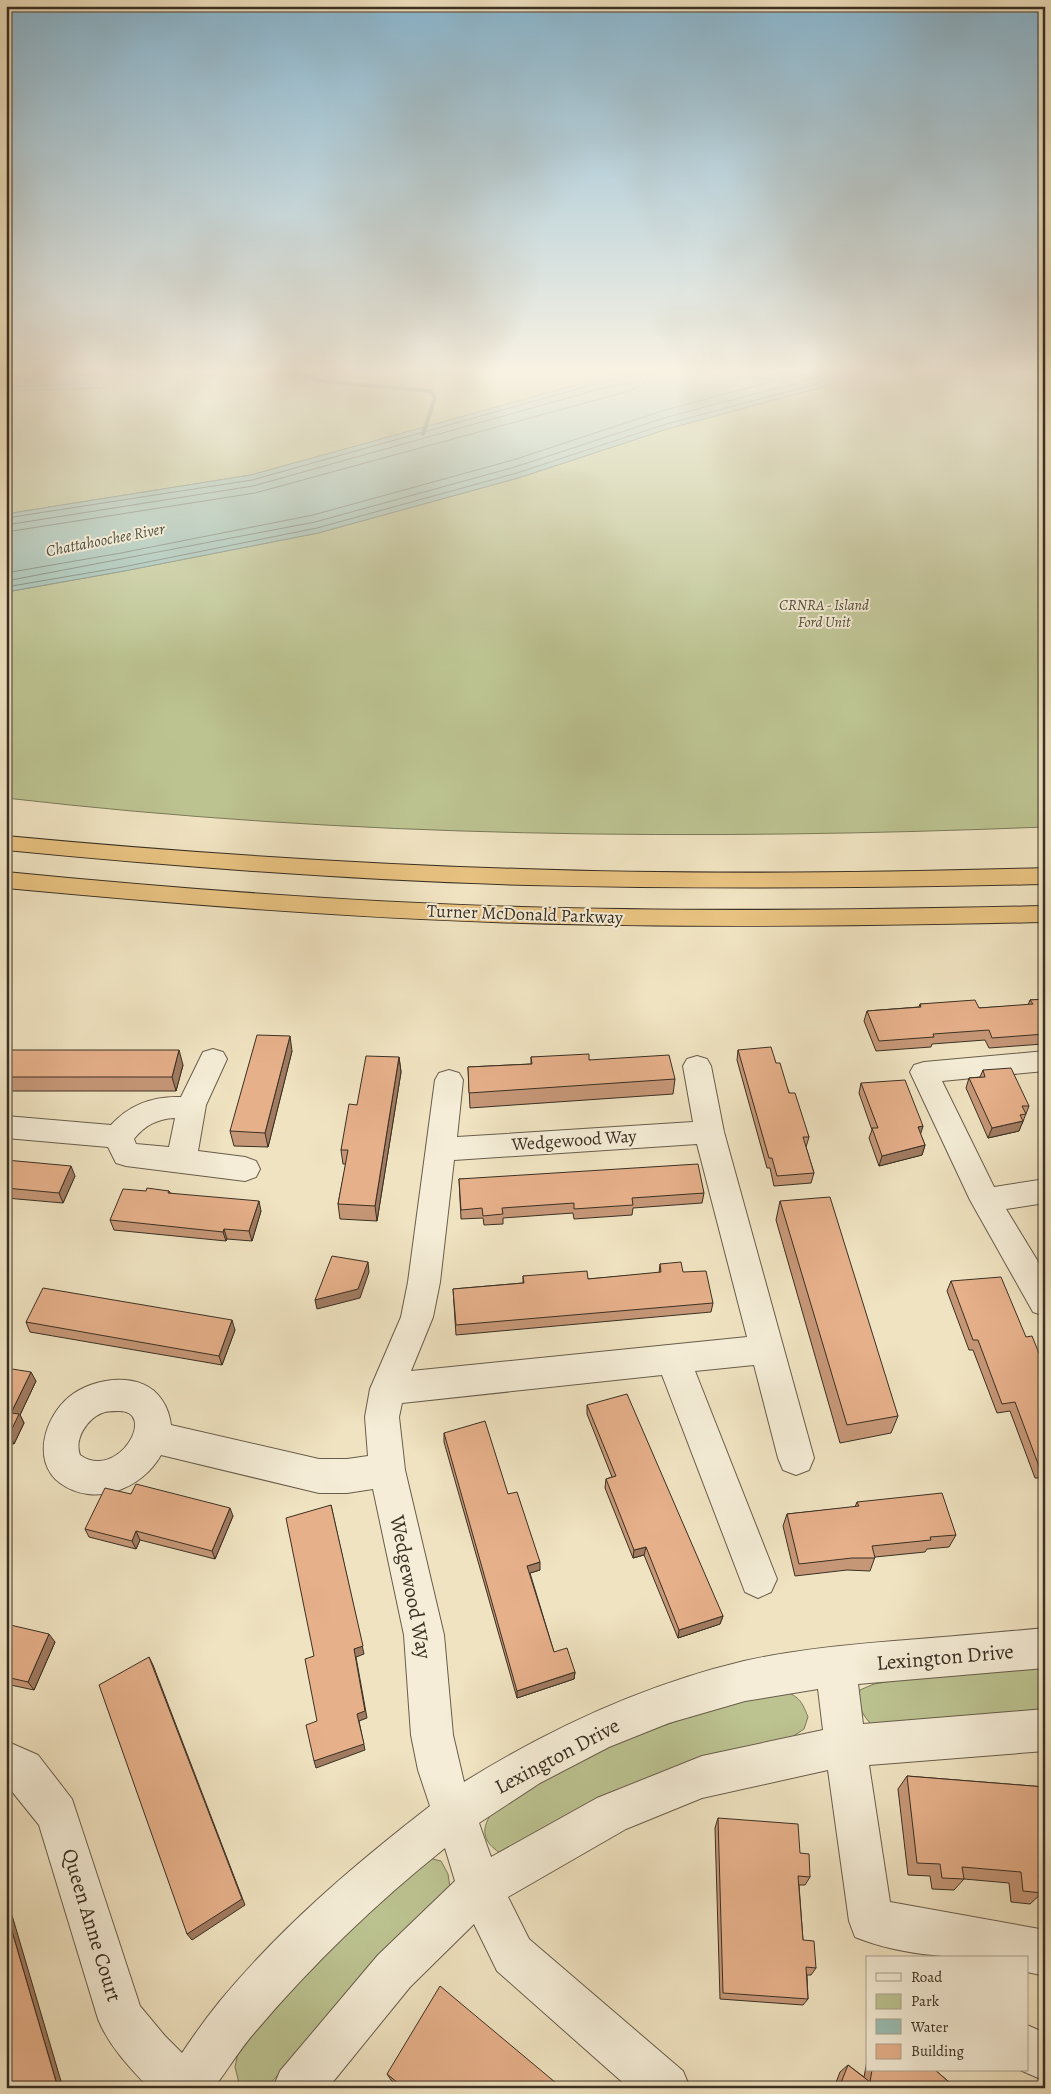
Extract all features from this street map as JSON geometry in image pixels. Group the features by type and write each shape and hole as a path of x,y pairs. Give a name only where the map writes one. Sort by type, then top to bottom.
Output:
{"highway":[{"path":"6,843 273,865 552,878 779,881 1045,876"},
{"name":"Turner McDonald Parkway","path":"6,880 286,904 522,915 811,918 1045,914"}],"street":[{"path":"181,1160 191,1108 213,1059"},
{"path":"1045,1061 924,1072 985,1200 1045,1302"},
{"path":"697,1066 708,1132 796,1458"},
{"name":"Wedgewood Way","path":"449,1080 424,1282 417,1317 387,1388 382,1417 387,1470 424,1635 432,1735 439,1770 480,1888 513,1955 666,2088"},
{"path":"118,1137 134,1119 147,1111 170,1107 191,1108"},
{"path":"6,1127 118,1137"},
{"name":"Wedgewood Way","path":"440,1150 708,1132"},
{"path":"118,1137 126,1155 245,1169"},
{"path":"985,1200 1045,1191"},
{"path":"387,1388 768,1349"},
{"path":"673,1359 758,1579"},
{"path":"152,1437 319,1476 347,1476 387,1470"},
{"name":"Lexington Drive","path":"184,2088 236,2017 319,1930 390,1865 455,1814 525,1768 597,1731 669,1703 744,1681 836,1666 1045,1648"},
{"path":"836,1666 845,1746 871,1921 960,1947 1045,1953"},
{"path":"297,2088 394,1971 480,1888 612,1813 702,1777 845,1746 1045,1730"},
{"name":"Queen Anne Court","path":"6,1762 23,1770 57,1814 121,2019 148,2054 184,2088"},
{"path":"1028,2049 1045,2057"}],"green space":[{"path":"6,467 281,467 251,475 6,514"},
{"name":"CRNRA - Island Ford Unit","path":"552,467 1045,467 1045,827 785,834 525,833 265,821 135,811 6,798 6,592 318,533 518,478"},
{"path":"1045,1662 1045,1709 871,1724 862,1712 860,1704 860,1690 874,1684 952,1671"},
{"path":"784,1691 794,1695 800,1701 808,1717 804,1729 789,1739 500,1853 486,1839 486,1823 494,1810 560,1770 608,1746 723,1704"},
{"path":"429,1858 441,1861 448,1874 450,1887 267,2087 246,2088 239,2083 235,2067 239,2048 289,1986"}],"water":[{"name":"Chattahoochee River","path":"281,467 552,467 518,478 318,533 6,592 6,514 251,475"}],"building":[{"path":"1045,999 1045,1034 992,1038 989,1030 933,1034 934,1037 879,1041 867,1011 921,1007 920,1004 975,1000 979,1008 1033,1004 1030,1000"},
{"path":"257,1035 290,1036 265,1133 230,1131"},
{"path":"771,1047 776,1063 780,1063 789,1093 795,1093 809,1137 803,1137 814,1173 777,1176 772,1158 769,1158 738,1050"},
{"path":"10,1050 179,1050 172,1077 6,1077 6,1060"},
{"path":"589,1054 589,1060 669,1055 675,1079 469,1093 468,1067 532,1064 531,1057"},
{"path":"366,1056 399,1057 375,1206 338,1204 348,1150 341,1150 349,1104 357,1105"},
{"path":"1011,1068 1029,1106 1022,1106 1026,1114 1020,1115 1023,1121 992,1128 969,1078 985,1077 983,1070"},
{"path":"905,1080 923,1126 918,1127 925,1145 882,1156 872,1128 878,1128 861,1083"},
{"path":"6,1160 71,1166 59,1193 6,1188"},
{"path":"698,1164 704,1193 632,1198 633,1205 574,1209 574,1203 502,1208 503,1214 483,1216 482,1208 461,1210 459,1179"},
{"path":"147,1188 169,1191 168,1193 259,1201 249,1231 224,1229 223,1232 110,1220 123,1189 146,1191"},
{"path":"830,1197 898,1416 847,1425 780,1201"},
{"path":"332,1256 368,1262 358,1289 315,1300"},
{"path":"681,1262 683,1272 706,1271 713,1303 456,1325 453,1289 524,1283 523,1276 587,1271 588,1279 661,1272 660,1264"},
{"path":"1001,1277 1026,1337 1032,1336 1045,1368 1045,1469 1040,1469 1015,1402 1002,1404 978,1340 973,1340 951,1281"},
{"path":"43,1288 232,1320 219,1356 26,1322"},
{"path":"6,1368 31,1372 11,1413 19,1414 9,1435 6,1434"},
{"path":"627,1394 723,1616 679,1630 646,1547 634,1550 606,1479 616,1476 587,1405"},
{"path":"485,1421 508,1494 517,1492 540,1562 527,1566 554,1652 567,1648 575,1672 517,1691 444,1433"},
{"path":"136,1484 230,1508 212,1551 136,1531 132,1541 85,1529 105,1488 131,1494"},
{"path":"942,1493 956,1535 930,1537 931,1540 872,1546 875,1558 852,1558 799,1564 787,1514 859,1506 857,1502"},
{"path":"331,1505 363,1646 354,1649 365,1711 357,1714 364,1744 314,1761 306,1725 317,1721 305,1659 314,1656 286,1518"},
{"path":"6,1624 49,1634 28,1682 6,1677"},
{"path":"149,1657 242,1899 187,1934 99,1685"},
{"path":"907,1776 1045,1787 1045,1876 1039,1875 1042,1893 1023,1891 1021,1872 962,1867 964,1879 942,1878 940,1864 917,1863"},
{"path":"718,1818 798,1824 800,1853 809,1854 810,1877 798,1876 803,1940 814,1941 816,1968 806,1967 808,1999 723,1993"},
{"path":"6,1911 58,2088 6,2088"},
{"path":"440,1986 562,2088 404,2088 387,2074"},
{"path":"848,2065 870,2082 872,2072 937,2072 956,2088 839,2088"}]}
